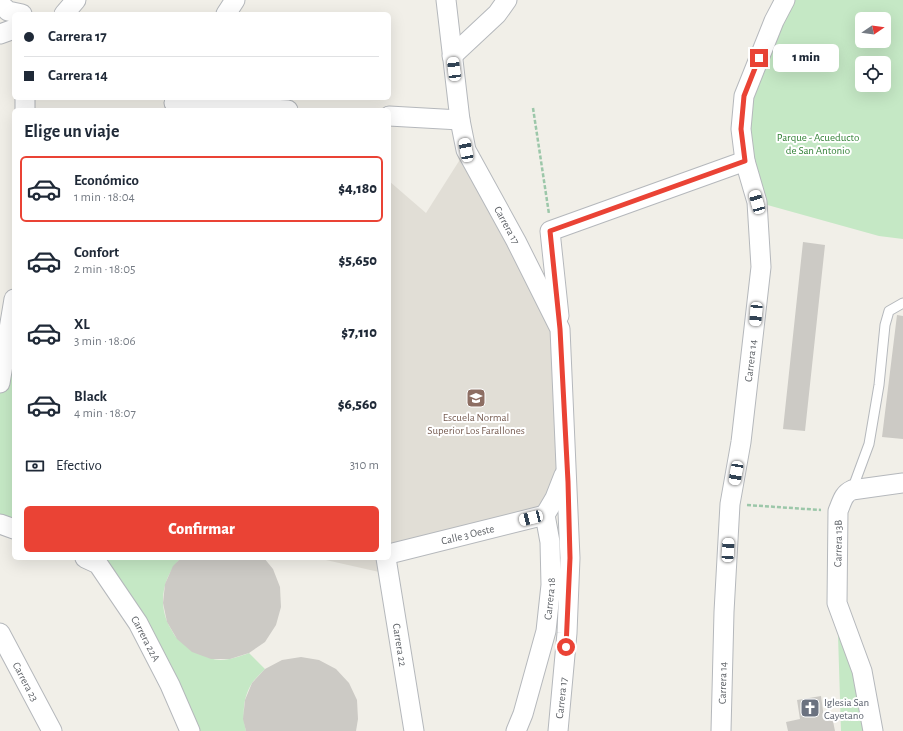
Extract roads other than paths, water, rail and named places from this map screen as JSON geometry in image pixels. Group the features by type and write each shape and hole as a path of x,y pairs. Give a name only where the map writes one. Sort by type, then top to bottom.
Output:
{"street":[{"path":"227,12 235,0"},
{"path":"391,116 460,120 446,0"},
{"path":"452,56 497,14 507,0"},
{"name":"Carrera 14","path":"721,731 724,612 730,504 741,442 761,267 757,202 745,161 741,129 744,96 774,21 785,0"},
{"path":"0,4 8,11 13,12"},
{"path":"0,34 12,30"},
{"path":"174,104 250,108"},
{"name":"Carrera 17","path":"460,120 466,150 516,241 560,329"},
{"name":"Carrera 17","path":"558,731 567,632 570,566 567,466 560,329 550,231 745,161"},
{"path":"0,383 12,311"},
{"path":"545,515 556,498 567,466"},
{"path":"852,490 903,483"},
{"name":"Carrera 13B","path":"852,490 847,492 838,511 837,602 862,671 873,731"},
{"name":"Calle 3 Oeste","path":"391,554 545,515"},
{"name":"Carrera 18","path":"516,731 523,714 546,631 551,585 550,542 545,515"},
{"path":"0,524 12,528"},
{"name":"Carrera 22A","path":"89,560 98,564 138,624 170,685 190,731"},
{"name":"Carrera 22","path":"386,560 414,731"},
{"name":"Carrera 23","path":"0,633 52,731"}],"lane":[{"path":"852,490 869,444 879,386 885,325 889,311 903,303"}],"place":[{"name":"Escuela Normal Superior Los Farallones","path":"476,398"},
{"name":"Iglesia San Cayetano","path":"810,708"}],"park label":[{"name":"Parque - Acueducto de San Antonio","path":"818,143"}]}
